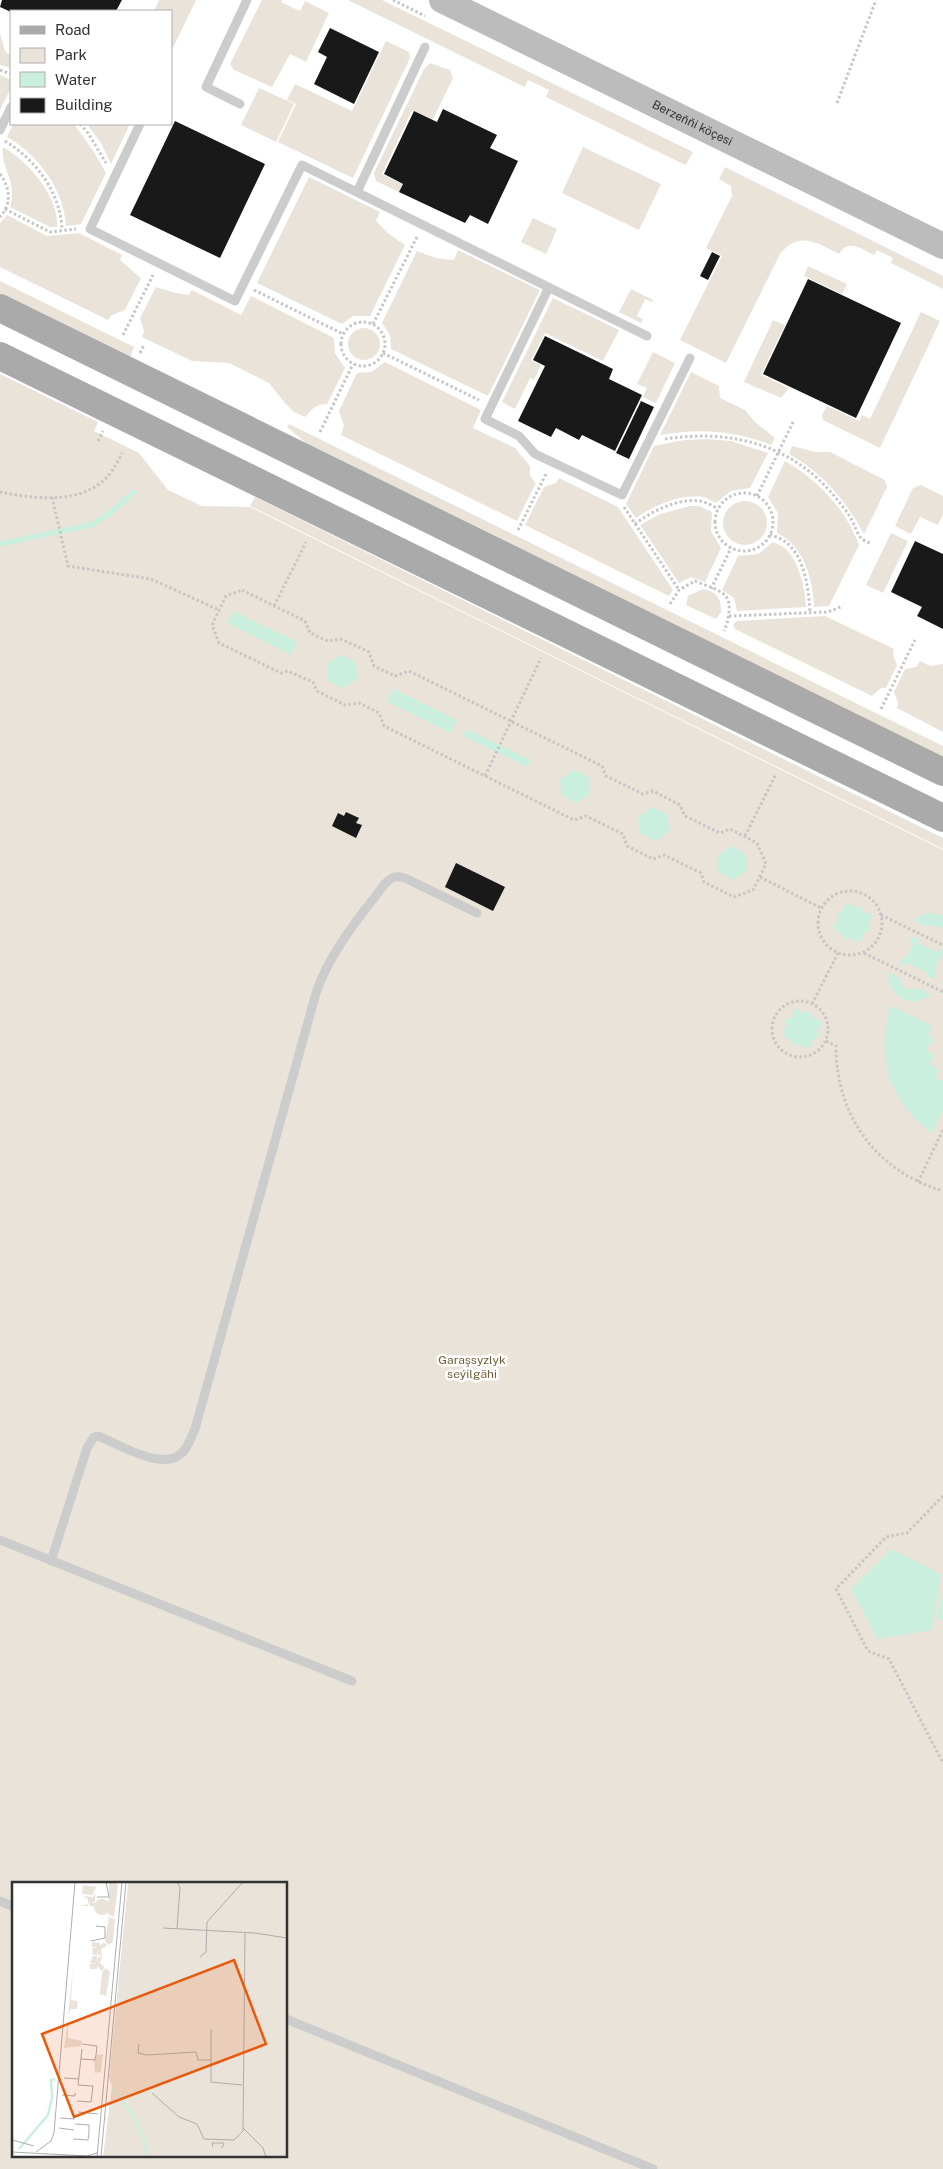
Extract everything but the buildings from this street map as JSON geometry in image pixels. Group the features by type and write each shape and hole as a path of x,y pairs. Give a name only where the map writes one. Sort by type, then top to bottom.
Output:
{"main road":[{"path":"0,308 943,772"},
{"path":"0,356 943,818"}],"street":[{"name":"Berzeňňi köçesi","path":"442,0 943,246"}],"lane":[{"path":"240,104 206,87 247,0"},
{"path":"357,192 425,47"},
{"path":"0,130 10,109"},
{"path":"140,125 90,229 235,302 302,165 647,336"},
{"path":"549,287 485,419 519,436 535,454 622,494 690,358"},
{"path":"51,1561 89,1441 98,1436 150,1458 160,1460 173,1459 181,1454 195,1429 316,993 324,970 334,952 384,885 390,878 396,876 477,912"},
{"path":"0,1540 352,1681"},
{"path":"0,1901 12,1906"},
{"path":"288,2019 653,2169"}],"path":[{"path":"836,103 876,0"},
{"path":"81,125 88,133 109,169 117,173"},
{"path":"0,139 24,154 46,180 56,203 62,230"},
{"path":"0,174 6,183 8,195 6,209 0,217"},
{"path":"6,209 50,232 90,229"},
{"path":"373,324 423,225"},
{"path":"123,335 158,263"},
{"path":"244,284 343,334"},
{"path":"365,321 373,324 380,329 384,336 383,354 370,365 353,364 342,351 341,342 343,334 356,322 365,321"},
{"path":"383,354 492,406"},
{"path":"320,432 353,364"},
{"path":"757,496 794,420"},
{"path":"650,437 657,440 708,434 755,442 778,452 798,464 834,495 862,539 872,544"},
{"path":"0,492 52,497 76,495 99,485 114,468 122,453"},
{"path":"518,530 551,462"},
{"path":"748,493 757,496 770,508 773,526 770,534 765,542 749,550 731,548 724,542 715,527 718,509 730,496 748,493"},
{"path":"622,494 622,504 679,590"},
{"path":"52,497 68,566 151,579 219,610"},
{"path":"635,524 658,510 690,501 701,501 718,509"},
{"path":"770,534 787,543 794,552 807,582 810,613"},
{"path":"274,606 306,542"},
{"path":"711,589 731,548"},
{"path":"670,604 679,590 695,581 725,595 728,601 729,616 724,631"},
{"path":"242,590 305,621 310,633 328,641 341,639 369,652 374,666 395,676 409,671 509,724 602,766 606,776 643,794 653,791 680,805 685,816 711,829 720,833 730,829 758,843 766,864 760,877 753,890 734,897 704,882 700,873 664,855 653,859 627,846 623,834 616,830 586,816 574,820 384,726 378,713 359,703 345,705 317,692 313,682 288,671 281,673 218,643 212,625 219,610 226,596 242,590"},
{"path":"729,616 828,612 843,606"},
{"path":"881,709 915,640"},
{"path":"485,776 541,658"},
{"path":"745,837 776,774"},
{"path":"760,877 821,908"},
{"path":"848,890 859,892 869,897 877,905 881,915 882,926 879,937 873,946 855,955 838,953 827,946 821,938 818,928 818,917 821,908 828,899 848,890"},
{"path":"881,915 943,945"},
{"path":"863,952 943,992"},
{"path":"812,1004 838,953"},
{"path":"796,1001 812,1004 822,1011 826,1018 828,1028 826,1041 817,1052 808,1057 790,1056 782,1051 772,1035 772,1026 780,1009 788,1004 796,1001"},
{"path":"826,1041 836,1046 840,1089 856,1125 880,1156 894,1168 918,1182 943,1190"},
{"path":"918,1182 943,1130"},
{"path":"943,1496 907,1534 886,1537 836,1588 868,1651 889,1659 943,1763"}],"green space":[{"path":"159,0 196,0 172,50 172,10 154,10"},
{"path":"262,0 282,0 281,2 300,11 305,1 329,13 306,62 290,54 272,87 234,70 230,64"},
{"path":"348,0 382,0 693,152 686,165 683,164 546,97 549,90 528,80 525,87"},
{"path":"0,33 5,51 10,55 10,68 0,65"},
{"path":"386,41 409,52 410,58 353,178 278,142 296,104 287,100 295,84 352,111"},
{"path":"430,63 450,70 453,78 433,119 412,110 382,174 402,184 399,192 376,181 374,173 424,69"},
{"path":"0,75 10,80 10,90 0,110"},
{"path":"259,88 294,104 276,142 241,125"},
{"path":"13,125 75,125 106,173 81,224 66,226 60,199 47,174 29,153 7,137"},
{"path":"88,125 129,126 111,164 101,143"},
{"path":"3,147 31,170 48,192 57,216 57,227 50,227 10,207 12,189 4,162"},
{"path":"583,147 661,184 639,230 562,193"},
{"path":"725,167 943,276 943,289 891,263 893,258 877,250 874,255 851,246 843,249 839,254 816,243 808,241 794,242 780,254 726,363 680,340 722,256 706,248 732,196 731,186 719,179"},
{"path":"309,177 380,212 376,221 389,234 405,245 370,316 353,316 342,324 257,283"},
{"path":"7,215 47,236 79,233 122,255 120,260 141,278 125,310 112,315 108,320 0,267 0,223"},
{"path":"533,218 557,229 546,254 521,242"},
{"path":"458,250 540,290 488,396 391,349 390,335 382,323 417,251 436,258 454,260"},
{"path":"808,266 847,284 842,294 804,276"},
{"path":"0,281 134,347 130,357 0,293"},
{"path":"156,287 189,295 192,290 241,315 251,296 334,338 335,353 345,368 327,404 314,407 305,417 294,412 269,383 229,363 192,361 142,337 144,331 140,318"},
{"path":"631,289 653,300 652,302 645,299 637,316 643,319 641,323 619,312"},
{"path":"553,298 619,330 603,361 545,333 531,360 541,365 534,380 530,378 515,409 502,402"},
{"path":"921,312 940,321 880,448 823,420 822,415 827,406 859,421 862,415 870,419"},
{"path":"773,320 785,325 761,375 789,388 781,398 744,382"},
{"path":"364,328 370,329 375,333 379,338 379,350 375,355 370,359 364,360 358,359 353,355 349,350 348,344 349,338 353,333 358,329"},
{"path":"653,352 675,363 656,403 643,397 647,388 637,384"},
{"path":"385,362 481,410 473,428 515,448 530,466 530,476 536,483 517,521 341,435 344,425 339,411 357,373 371,372"},
{"path":"691,372 719,386 720,398 745,410 755,422 775,438 771,445 730,433 703,431 660,435"},
{"name":"Garaşsyzlyk seýilgähi","path":"0,374 98,422 94,431 139,453 168,490 202,506 250,507 943,850 943,2169 0,2169"},
{"path":"289,424 943,746 943,758 307,444 287,427"},
{"path":"684,440 731,441 768,453 750,488 731,491 716,503 702,497 675,499 658,505 636,518 626,504 654,446"},
{"path":"792,446 816,452 830,452 885,480 887,487 864,534 832,488 801,461 789,454"},
{"path":"785,461 809,477 839,508 847,519 859,545 829,606 814,607 812,585 805,564 794,546 777,533 778,513 768,497"},
{"path":"559,478 618,507 673,590 669,596 525,525 544,487 556,483"},
{"path":"921,485 943,496 943,514 938,525 920,517 911,534 895,526 913,488"},
{"path":"255,497 943,838 943,849 250,506"},
{"path":"741,501 749,501 761,507 767,523 761,539 749,545 741,545 729,539 723,527 723,519 729,507"},
{"path":"690,506 699,506 712,512 711,531 721,548 705,582 691,577 679,583 640,525 660,514"},
{"path":"891,533 908,541 883,593 866,585"},
{"path":"773,542 782,546 792,556 803,585 806,607 737,611 734,598 722,590 738,556 758,554"},
{"path":"703,589 715,594 719,600 721,612 716,619 686,605 688,596"},
{"path":"825,616 894,649 893,655 897,665 886,688 881,688 872,696 735,629 733,625 737,621"},
{"path":"920,661 930,666 943,664 943,732 897,708 898,702 894,692 905,669 916,667"}],"water":[{"path":"233,611 297,642 291,655 227,623"},
{"path":"341,655 356,662 357,679 343,688 328,681 327,664"},
{"path":"393,689 457,720 451,733 387,702"},
{"path":"467,729 531,760 528,767 463,736"},
{"path":"574,770 589,777 590,794 576,803 561,795 560,779"},
{"path":"652,807 668,815 669,832 655,841 640,833 638,817"},
{"path":"731,846 746,854 747,870 733,880 718,872 717,856"},
{"path":"848,903 855,908 861,905 863,912 871,914 872,918 868,925 870,931 864,933 861,941 857,942 850,938 844,940 842,933 838,933 833,927 838,920 836,914 842,912 845,904"},
{"path":"927,913 943,915 943,930 938,926 925,926 914,920"},
{"path":"913,936 919,939 918,943 938,952 940,949 943,950 943,958 940,957 934,971 937,973 934,979 927,976 928,973 908,963 906,966 900,963 903,957 906,958 913,944 909,943"},
{"path":"888,972 899,978 907,989 920,989 931,995 916,1001 902,999 892,988"},
{"path":"891,1006 931,1025 928,1034 933,1039 933,1043 927,1046 927,1051 933,1054 934,1057 929,1063 939,1071 936,1077 938,1081 943,1080 943,1110 932,1133 917,1121 905,1107 889,1077 885,1042 886,1024"},
{"path":"798,1009 804,1013 810,1011 813,1018 820,1020 822,1024 817,1031 819,1037 813,1039 810,1047 806,1048 800,1044 793,1045 791,1039 787,1039 782,1033 787,1026 785,1020 791,1018 794,1010"},
{"path":"891,1549 941,1574 932,1630 877,1639 851,1589"},
{"path":"942,1585 943,1620 937,1620"}],"waterway":[{"path":"0,544 94,524 134,492"}]}
